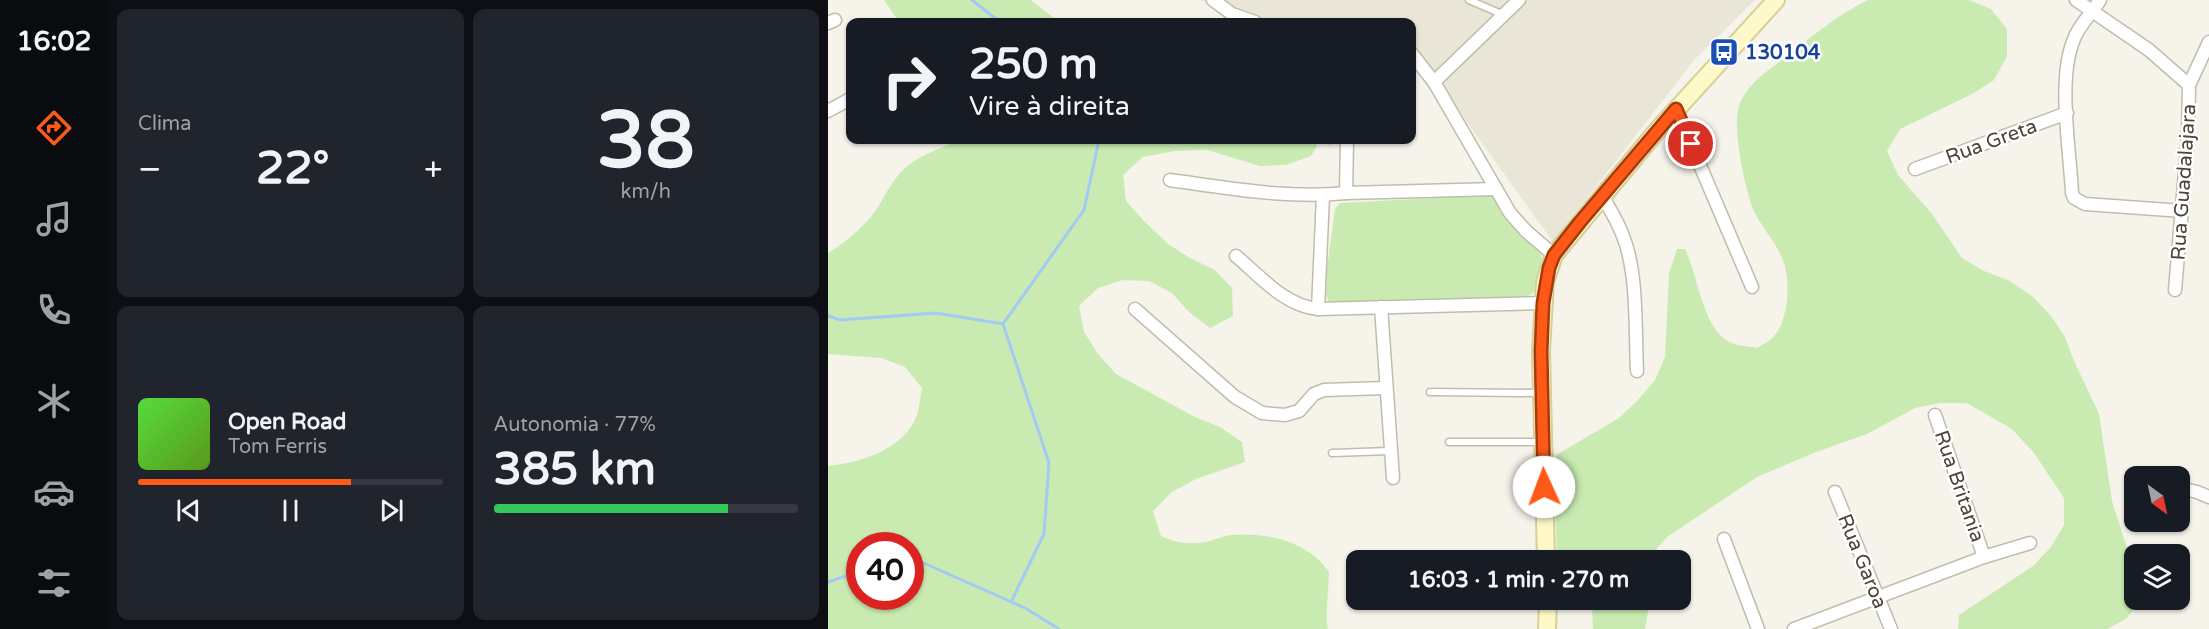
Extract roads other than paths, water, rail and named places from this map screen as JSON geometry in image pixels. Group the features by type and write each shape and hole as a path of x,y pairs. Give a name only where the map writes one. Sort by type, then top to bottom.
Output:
{"street":[{"path":"1213,0 1232,14 1244,18"},
{"path":"1434,82 1518,0"},
{"path":"1546,550 1541,351 1545,282 1554,255 1676,109 1776,0"},
{"path":"2076,0 2096,5 2189,85"},
{"path":"2096,5 2075,36 2069,51 2067,113 2072,193 2079,202 2085,204 2182,211"},
{"name":"Rua Guadalajara","path":"2175,290 2188,136 2189,85 2209,42"},
{"path":"1416,59 1434,82 1510,213 1526,231 1554,255"},
{"path":"828,111 846,101"},
{"path":"1676,109 1752,286"},
{"name":"Rua Greta","path":"1914,169 2067,113"},
{"path":"1346,193 1347,144"},
{"path":"1170,180 1283,193 1323,195 1496,189"},
{"path":"1318,309 1323,195"},
{"path":"1602,195 1624,237 1628,250 1634,294 1636,371"},
{"path":"1236,256 1302,308 1543,303"},
{"path":"1381,307 1389,451 1393,478"},
{"path":"1135,309 1235,397 1262,413 1285,415 1299,411 1314,394 1323,390 1385,388"},
{"name":"Rua Britania","path":"1935,415 1984,557"},
{"path":"2190,490 2209,497"},
{"name":"Rua Garoa","path":"1835,492 1891,629"},
{"path":"1724,539 1758,629"},
{"path":"1794,629 1984,557 2030,543"},
{"path":"1547,629 1548,610"}],"lane":[{"path":"1468,0 1504,15"},
{"path":"1430,392 1543,393"},
{"path":"1449,442 1542,442"},
{"path":"1332,453 1389,451"}],"waterway":[{"path":"972,0 995,18"},
{"path":"1011,602 1044,534 1049,463 1003,324 1084,210 1098,144"},
{"path":"828,316 840,320 936,313 1003,324"},
{"path":"924,563 1025,608 1059,629"},
{"path":"828,582 846,576"}],"place":[{"name":"130104","path":"1724,52"}]}
